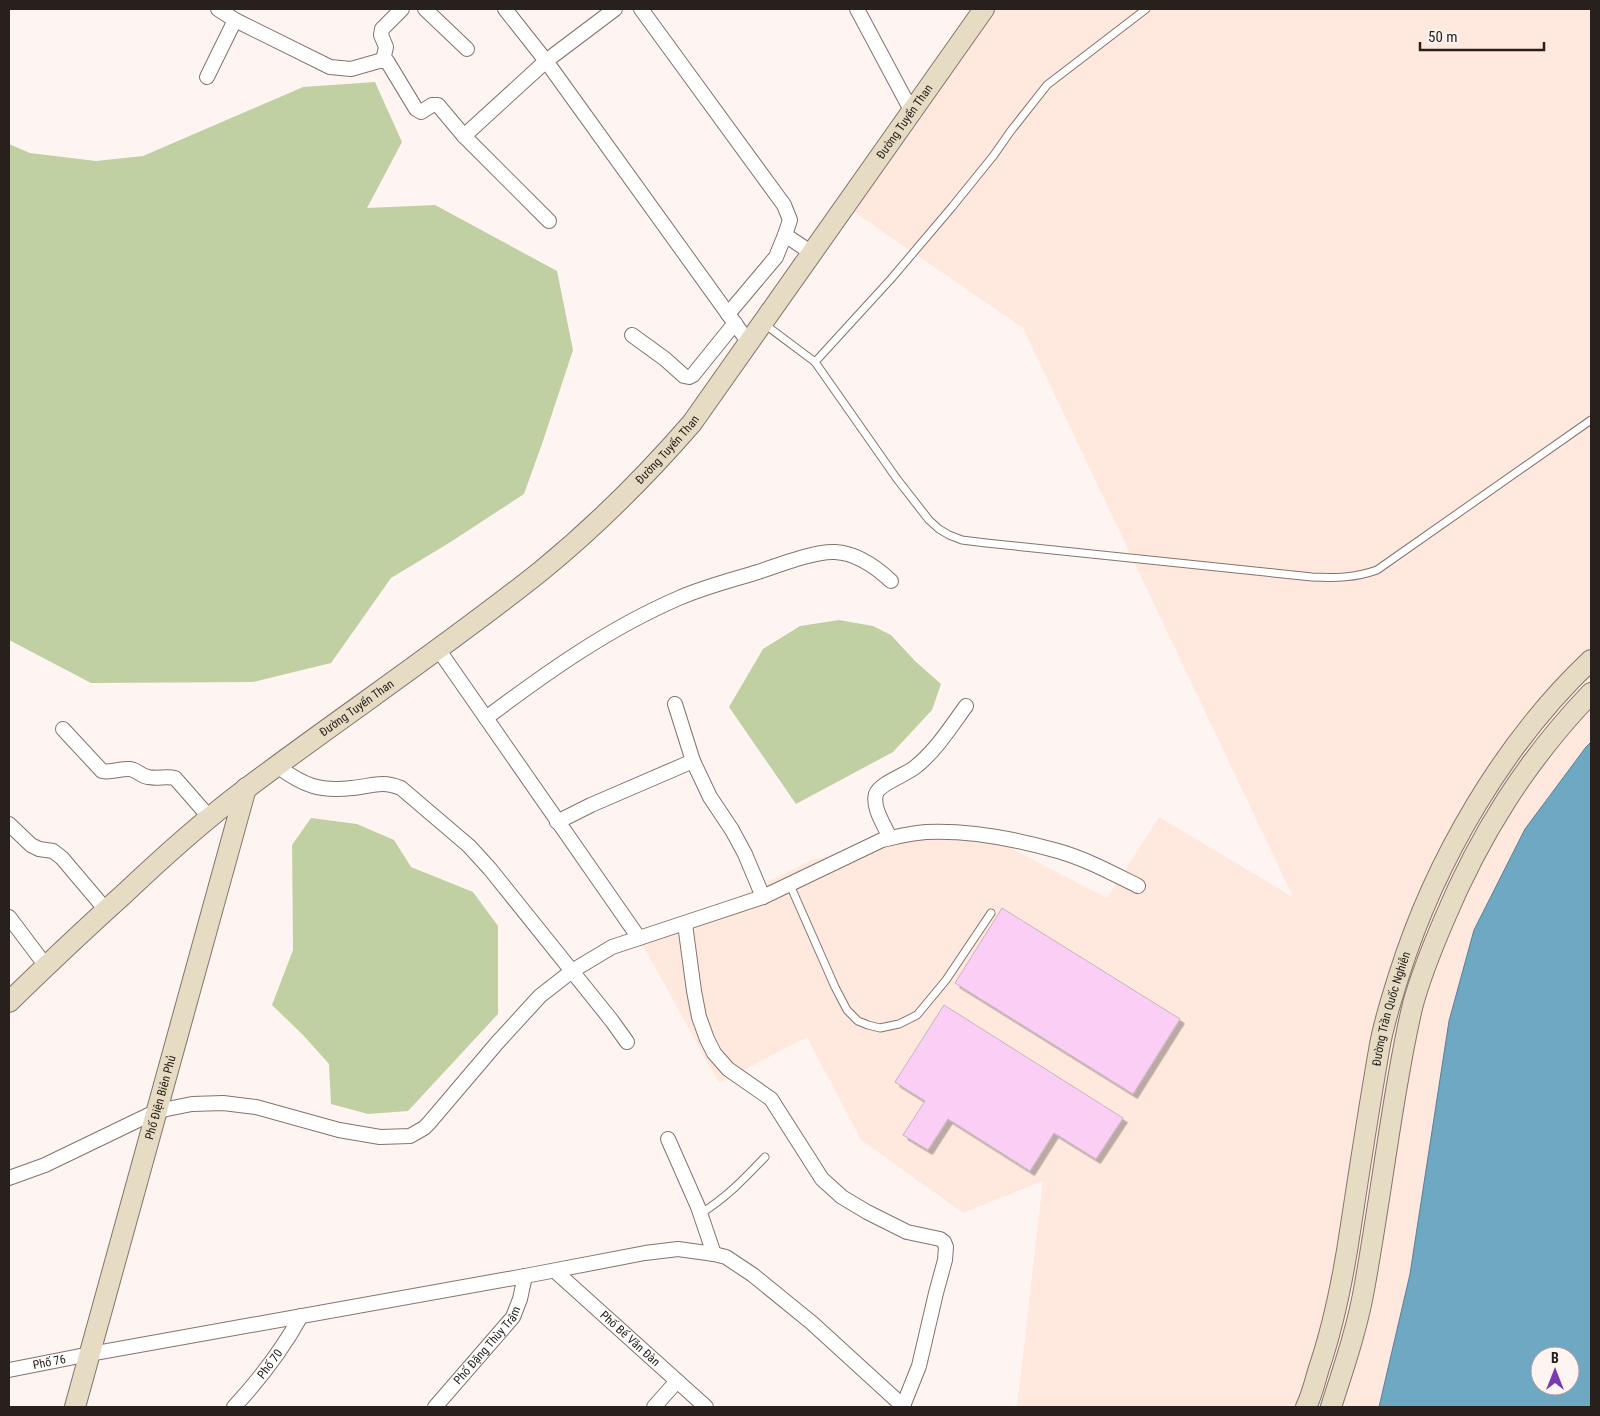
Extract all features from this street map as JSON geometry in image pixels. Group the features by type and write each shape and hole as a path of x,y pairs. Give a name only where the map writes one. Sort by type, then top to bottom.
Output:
{"street":[{"path":"218,9 330,67 351,69 383,60 387,61 416,109 421,112 432,105 438,105 464,136 549,221"},
{"path":"383,60 386,47 381,34 382,29 402,9"},
{"path":"425,9 467,49"},
{"path":"505,9 546,60 749,342"},
{"path":"464,136 546,60 615,9"},
{"path":"632,335 665,359 684,376 693,375 776,257 790,220 784,205 641,9"},
{"path":"857,9 912,112"},
{"name":"Đường Tuyển Than","path":"9,1002 166,854 246,788 373,698 542,570 622,499 692,423 749,342 768,326 812,253 984,9"},
{"path":"208,77 236,20"},
{"path":"785,235 812,253"},
{"path":"486,718 531,684 639,617 680,598 785,562 834,552 849,554 879,570 891,581"},
{"path":"438,649 639,938"},
{"name":"Đường Trần Quốc Nghiễn","path":"1306,1407 1328,1341 1342,1280 1379,1047 1408,945 1435,881 1489,785 1509,755 1545,709 1591,660"},
{"name":"Đường Trần Quốc Nghiễn","path":"1331,1407 1350,1347 1365,1286 1402,1054 1413,1004 1429,956 1459,885 1499,811 1557,731 1591,693"},
{"path":"675,704 693,761 710,798 732,830 745,854 763,897"},
{"path":"890,838 877,810 876,793 881,787 912,769 928,756 966,706"},
{"path":"63,729 102,771 130,769 145,777 157,779 175,778 210,818"},
{"path":"557,822 591,805 693,761"},
{"path":"277,766 309,786 351,788 390,784 402,788 469,846 490,869 627,1042"},
{"name":"Phố Điện Biên Phủ","path":"75,1407 246,788"},
{"path":"9,824 31,845 39,849 52,851 62,858 106,910"},
{"path":"9,1178 44,1165 157,1112 192,1104 223,1103 256,1106 339,1130 380,1138 410,1136 429,1123 497,1042 540,996 572,971 612,947 763,897 882,840 926,832 972,834 1008,839 1059,851 1138,886"},
{"path":"9,917 46,966"},
{"path":"685,924 699,1017 706,1039 714,1054 728,1069 771,1099 822,1178 842,1197 907,1232 940,1239 944,1242 946,1247 945,1260 919,1366 897,1405"},
{"path":"668,1139 700,1214 714,1254"},
{"name":"Phố 76","path":"9,1370 678,1249 726,1257 753,1275 812,1323 897,1405"},
{"name":"Phố Bế Văn Đàn","path":"555,1271 706,1407"},
{"name":"Phố Đặng Thùy Trâm","path":"435,1407 513,1317 520,1299 525,1276"},
{"name":"Phố 70","path":"234,1407 271,1364 301,1316"},
{"path":"654,1407 678,1381"}],"lane":[{"path":"816,362 952,207 1047,85 1146,9"},
{"path":"768,326 816,362 916,504 938,529 962,540 986,543 1312,577 1340,578 1360,576 1377,570 1591,420"},
{"path":"790,885 847,1010 858,1021 880,1028 900,1024 918,1015 946,980 991,914"},
{"path":"700,1214 736,1188 765,1157"}],"shaded area":[{"path":"992,9 1591,9 1591,1407 1017,1407 1043,1181 963,1213 861,1140 807,1037 719,1083 637,935 731,900 812,860 903,838 991,838 1107,898 1159,817 1293,897 1023,328 854,212 916,115"}],"green space":[{"path":"375,82 402,142 367,208 435,205 557,271 573,350 524,494 391,578 331,663 253,682 91,683 9,640 9,144 30,153 96,161 143,156 303,87"},
{"path":"839,620 873,626 891,635 915,661 941,684 932,710 893,752 796,804 729,707 763,649 800,626"},
{"path":"311,818 357,824 394,840 411,867 473,892 498,926 498,1014 408,1111 368,1114 331,1104 329,1064 272,1005 293,950 292,845"}],"water":[{"path":"1591,742 1591,1407 1379,1407 1410,1274 1449,1021 1474,930 1525,829"}],"building":[{"path":"1002,908 1180,1019 1133,1094 955,983"},
{"path":"944,1005 1123,1118 1096,1159 1054,1133 1030,1171 948,1119 928,1150 903,1135 925,1101 895,1082"}]}
